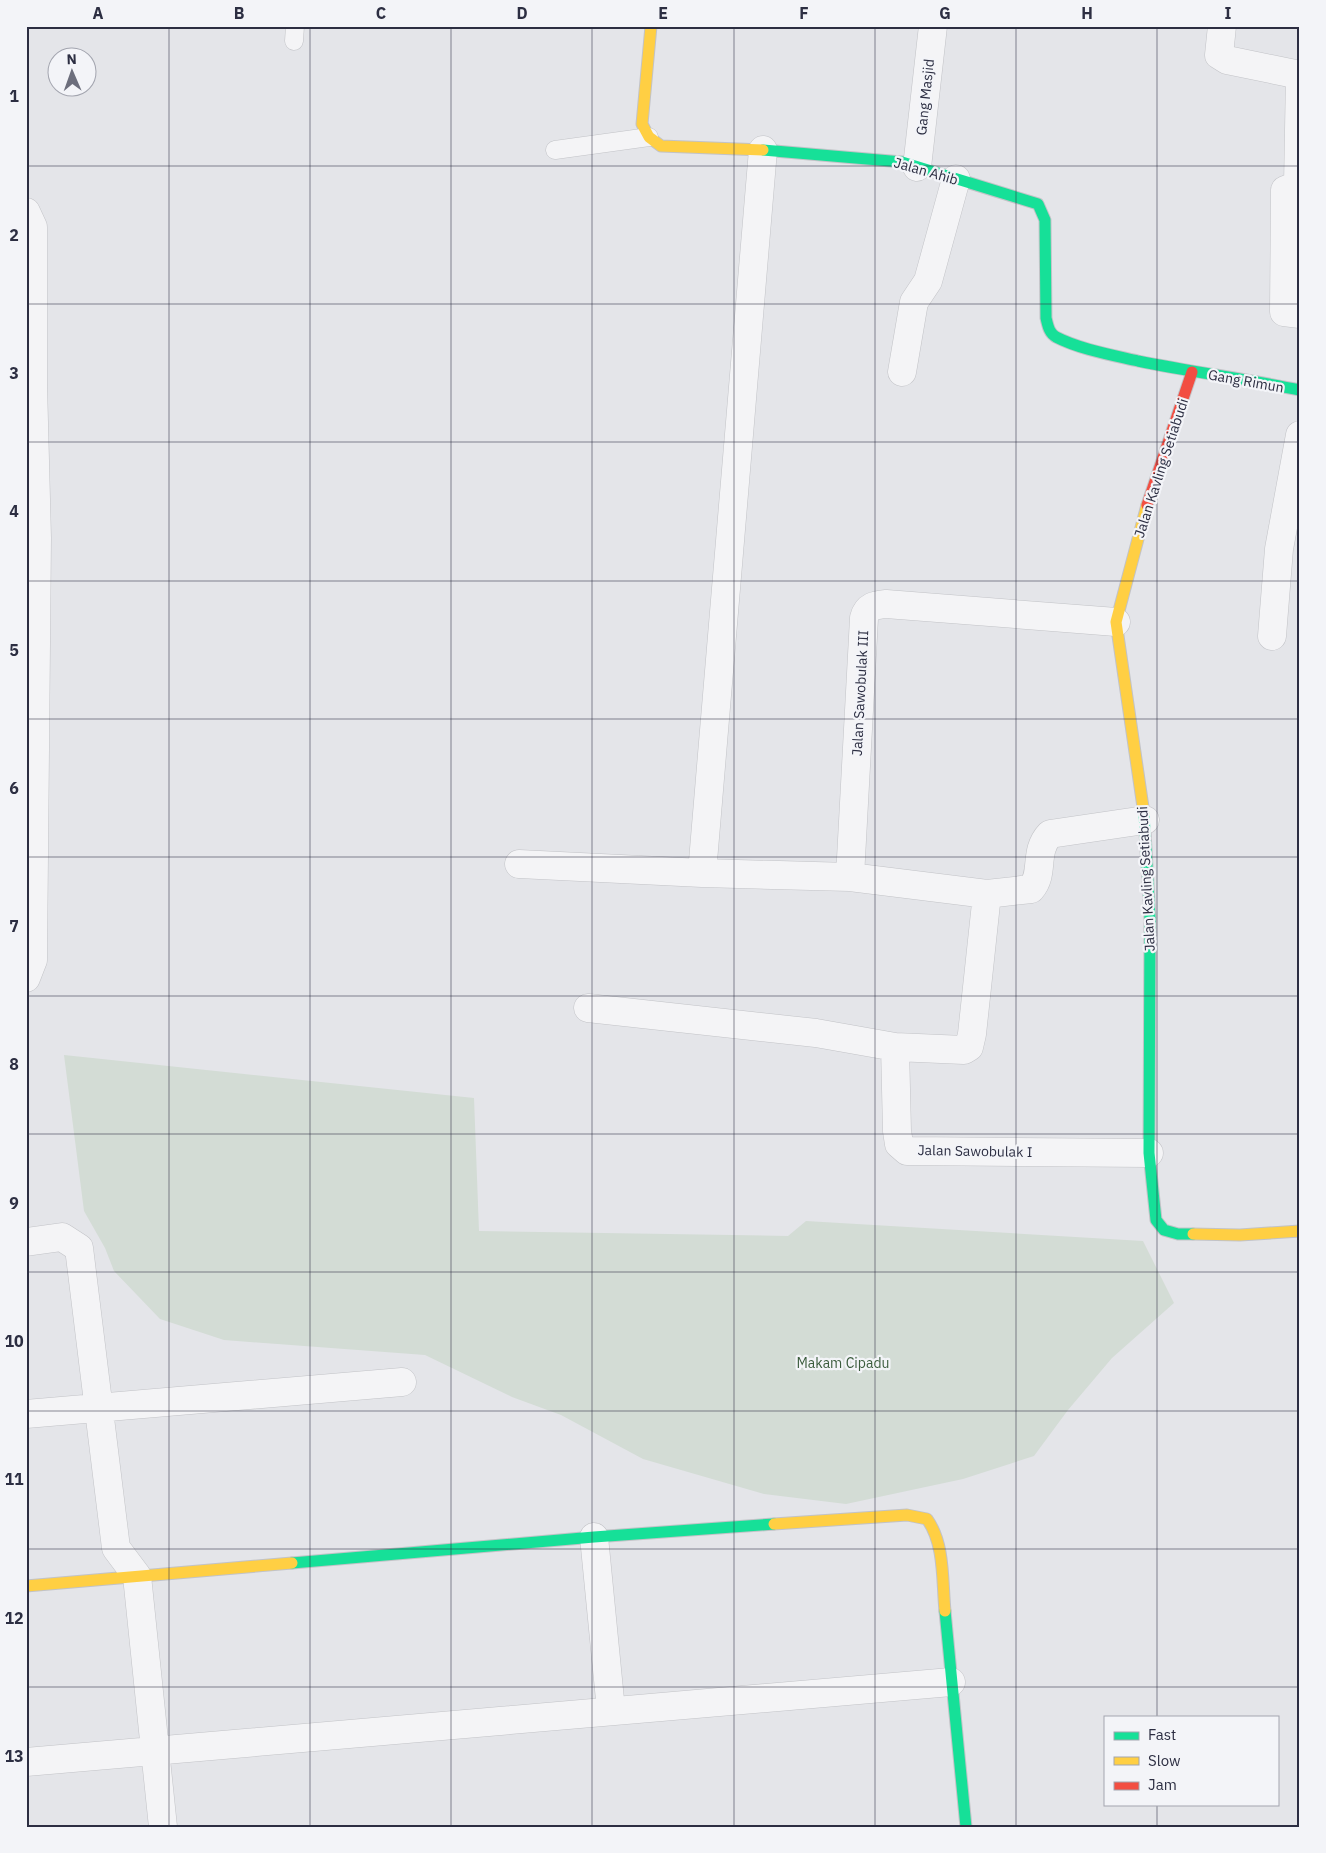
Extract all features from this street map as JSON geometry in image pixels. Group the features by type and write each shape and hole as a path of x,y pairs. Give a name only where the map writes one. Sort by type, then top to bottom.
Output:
{"street":[{"path":"649,137 642,124 652,26"},
{"name":"Gang Masjid","path":"917,167 933,26"},
{"path":"1222,26 1219,54 1227,60 1300,75 1298,185 1285,190 1284,284 1284,312 1300,314"},
{"name":"Jalan Ahib","path":"649,137 661,146 763,150 902,162 1038,204 1045,220 1046,318 1049,331 1056,336 1106,354 1192,372"},
{"path":"702,873 763,150"},
{"path":"902,372 914,302 928,281 956,179"},
{"path":"26,978 33,960 29,223"},
{"name":"Gang Rimun","path":"1192,372 1229,376 1300,390"},
{"name":"Jalan Kavling Setiabudi","path":"1192,372 1142,520 1116,622 1145,820 1150,919 1150,1153 1156,1220 1164,1230 1178,1234 1240,1235 1300,1230"},
{"path":"1272,636 1279,550 1300,435"},
{"name":"Jalan Sawobulak III","path":"850,877 864,618 865,612 871,606 886,604 1116,622"},
{"path":"519,864 702,873 850,877 987,894 1030,888 1038,881 1039,853 1043,842 1050,834 1145,820"},
{"path":"588,1008 806,1032 895,1047 956,1051 969,1047 987,894"},
{"name":"Jalan Sawobulak I","path":"895,1047 897,1131 899,1144 907,1151 1150,1153"},
{"path":"26,1242 62,1237 79,1248 116,1548 137,1576 163,1827"},
{"path":"26,1414 99,1406 402,1382"},
{"path":"26,1586 594,1537 907,1515 927,1519 935,1530 939,1546 966,1827"},
{"path":"594,1537 611,1710"},
{"path":"26,1762 951,1682"}],"lane":[{"path":"555,150 649,137"}],"green space":[{"name":"Makam Cipadu","path":"64,1055 474,1098 479,1231 788,1236 806,1221 1143,1241 1174,1303 1112,1358 1068,1410 1034,1456 963,1479 846,1504 764,1494 643,1459 561,1415 512,1397 425,1355 224,1340 160,1319 114,1271 105,1248 84,1211"}],"traffic: fast":[{"path":"763,150 902,162 1038,204 1045,220 1046,318 1049,329 1056,337 1085,348 1138,361 1300,390"},
{"path":"1144,814 1150,919 1149,1153 1156,1220 1164,1230 1178,1234 1193,1234"},
{"path":"292,1563 594,1537 774,1524"},
{"path":"945,1611 966,1827"}],"traffic: slow":[{"path":"651,26 642,124 649,137 661,146 763,150"},
{"path":"1144,814 1116,622 1147,505"},
{"path":"1193,1234 1240,1235 1300,1231"},
{"path":"774,1524 907,1515 927,1519 933,1529 940,1551 945,1611"},
{"path":"26,1586 292,1563"}],"traffic: jam":[{"path":"1147,505 1192,372"}]}
